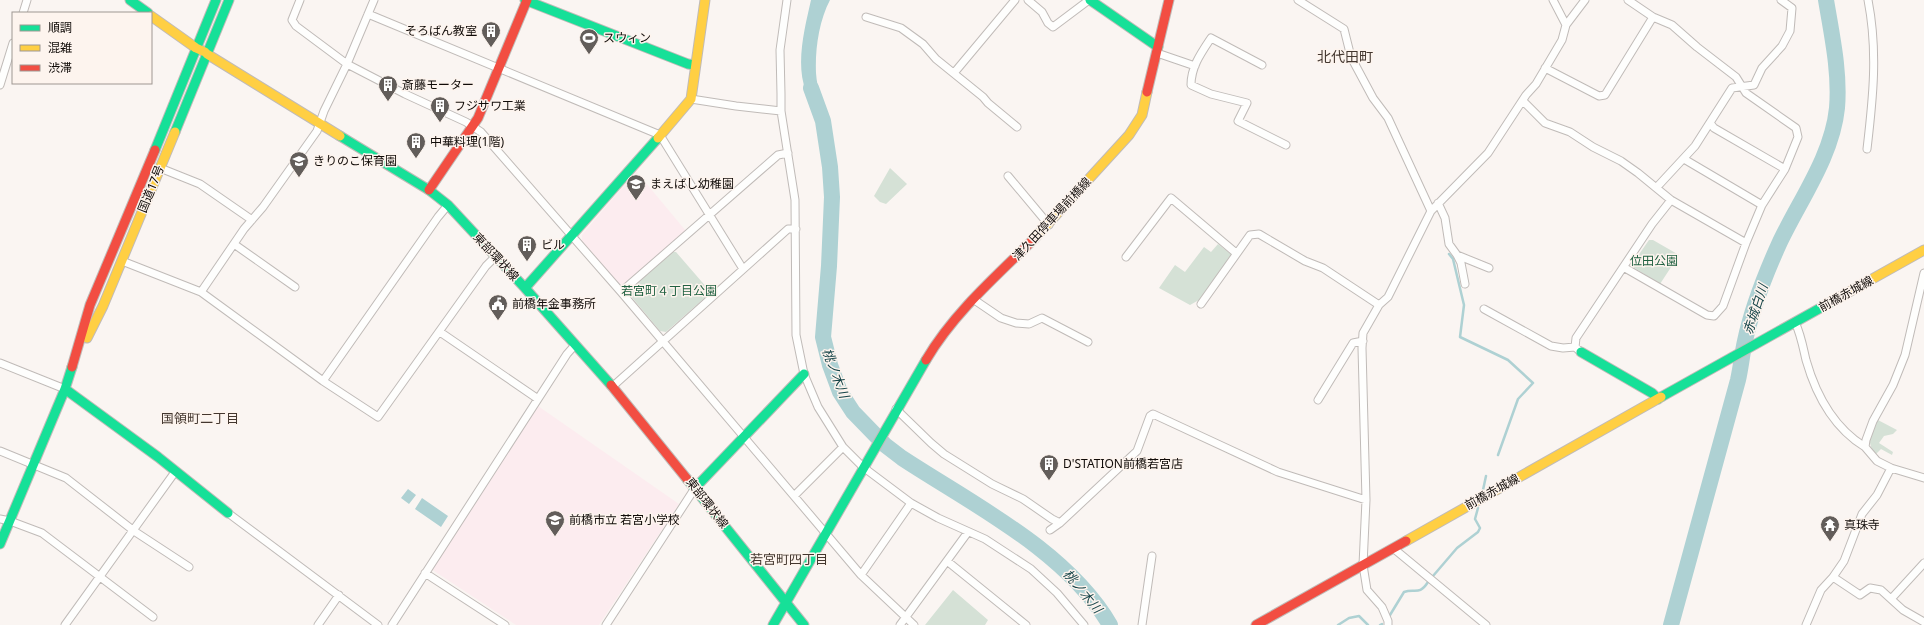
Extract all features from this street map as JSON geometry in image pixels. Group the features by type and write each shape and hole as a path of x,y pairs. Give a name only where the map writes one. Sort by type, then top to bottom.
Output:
{"main road":[{"path":"130,0 147,12"},
{"name":"国道17号","path":"0,544 69,376 90,304 184,82 216,0"},
{"name":"国道17号","path":"69,376 103,306 229,0"},
{"path":"429,190 473,126 526,0 688,64 695,65"},
{"path":"525,288 572,237 691,99 704,0"},
{"path":"1089,0 1158,50"},
{"name":"津久田停車場前橋線","path":"863,467 934,346 973,299 1049,225 1129,135 1142,115 1169,0"},
{"name":"東部環状線","path":"152,17 196,48 320,123 379,161 429,190 448,205 525,288 612,387 695,488 785,603"},
{"name":"前橋赤城線","path":"1256,625 1924,250"},
{"path":"1578,349 1652,393 1658,399"},
{"path":"695,488 804,374"},
{"path":"64,389 158,457 228,513"},
{"path":"773,625 863,467"},
{"path":"785,603 804,625"}],"street":[{"path":"23,12 27,0"},
{"path":"300,0 292,20 296,26 347,64 405,94 473,126 481,132 621,292 663,344 744,436 861,575 914,625"},
{"path":"201,292 234,244 317,131 374,0"},
{"path":"786,0 780,50 781,111 795,200 796,335 804,374 818,407 843,446 863,467 911,503 938,518 991,542 1036,573 1058,593 1083,625"},
{"path":"954,73 1015,0"},
{"path":"1028,0 1042,12 1048,24 1053,27 1089,0"},
{"path":"1298,0 1344,29 1351,57 1373,98 1388,118 1432,211"},
{"path":"1553,0 1566,25"},
{"path":"1388,625 1388,621 1382,607 1367,590 1363,565 1366,500 1363,333 1379,306 1388,297 1432,211 1438,203 1488,153 1545,68 1562,40 1566,25 1585,0"},
{"path":"1625,268 1707,315 1714,316 1723,306 1746,243 1762,205 1785,169 1798,137 1796,128 1746,93 1736,77 1697,48 1672,25 1653,17 1628,0"},
{"path":"1657,187 1702,137 1732,88 1754,85 1762,68 1782,46 1790,31 1792,8 1781,0"},
{"path":"1867,149 1874,95 1873,22 1868,0"},
{"path":"368,14 660,135 743,269"},
{"path":"866,17 901,28 923,44 932,56 1017,127"},
{"path":"1545,68 1599,96 1605,95 1653,17"},
{"path":"1262,65 1211,38 1199,56 1191,77 1191,85 1211,94 1247,103 1238,121 1286,145"},
{"path":"0,85 12,47"},
{"path":"1158,50 1195,66"},
{"path":"691,99 781,111"},
{"path":"1523,101 1545,123 1570,132 1593,147 1621,160 1657,187 1670,200 1746,243"},
{"path":"1710,123 1714,128 1785,169"},
{"path":"621,292 778,155 788,153"},
{"path":"1684,158 1762,205"},
{"path":"160,168 200,184 252,220"},
{"path":"1008,176 1049,225"},
{"path":"1126,257 1171,198 1236,253"},
{"path":"1484,309 1551,346 1578,349 1576,338 1625,268 1652,224 1670,200"},
{"path":"1438,203 1445,218 1449,244 1461,263 1465,284"},
{"path":"324,381 438,217 448,205"},
{"path":"612,387 663,344 788,229 796,229"},
{"path":"1201,304 1250,235 1259,234 1305,261 1323,268 1379,306"},
{"path":"234,244 295,288"},
{"path":"1457,255 1489,268"},
{"path":"122,261 201,292 324,381 378,417 486,266 496,256"},
{"path":"1865,447 1873,420 1893,385 1905,355 1924,273"},
{"path":"973,299 1001,318 1029,324 1042,318 1088,342"},
{"path":"1795,322 1801,335 1806,360 1820,399 1844,431 1865,447 1877,461 1891,468 1924,478"},
{"path":"440,332 538,399"},
{"path":"1318,400 1353,344 1363,341"},
{"path":"392,625 567,354 575,345"},
{"path":"0,363 64,389"},
{"path":"894,413 944,454 992,484 1023,499 1052,520 1060,523"},
{"path":"1050,530 1060,523 1137,451 1150,416 1153,414 1278,472 1366,500"},
{"path":"794,496 843,446"},
{"path":"0,451 66,478 134,531 189,567"},
{"path":"1806,625 1821,590 1833,578 1844,561 1862,514 1877,495 1891,468"},
{"path":"65,625 175,472"},
{"path":"606,625 695,488"},
{"path":"861,575 911,503"},
{"path":"228,513 378,625"},
{"path":"0,519 10,520 42,533 153,617"},
{"path":"900,625 968,532"},
{"path":"1393,548 1486,625"},
{"path":"1142,625 1148,571 1152,556"},
{"path":"947,561 1026,625"},
{"path":"1891,600 1924,563"},
{"path":"425,573 504,625"},
{"path":"1833,578 1860,595 1870,588 1881,590 1903,610 1924,622"},
{"path":"318,625 339,595"}],"shaded area":[{"name":"まえばし幼稚園","path":"636,171 686,231 624,285 619,284 582,241 582,235"},
{"name":"前橋市立 若宮小学校","path":"538,406 679,504 599,625 516,625 431,569"}],"green space":[{"path":"890,168 907,184 886,204 880,202 874,196"},
{"name":"位田公園","path":"1649,240 1653,240 1679,255 1660,284 1633,267 1633,263"},
{"path":"1218,244 1232,255 1199,300 1190,305 1159,288 1175,265 1185,272 1204,247 1211,252"},
{"name":"若宮町４丁目公園","path":"671,252 676,252 708,289 708,295 666,332 660,331 629,294 629,289"},
{"path":"1876,419 1897,430 1893,434 1884,436 1879,443 1893,452 1892,455 1881,449 1875,455 1872,450 1870,437"},
{"path":"953,590 988,620 985,625 925,625"}],"water":[{"path":"811,0 830,0 820,26 816,64 820,98 828,122 808,95 801,69 802,46"},
{"path":"408,489 416,495 409,504 401,498"},
{"path":"422,498 448,516 441,527 415,509"}],"waterway":[{"name":"赤城白川","path":"1671,625 1738,380 1745,341 1755,304 1779,244 1822,161 1834,126 1838,94 1835,54 1826,0"},
{"name":"桃ノ木川","path":"811,88 823,121 830,167 832,197 829,266 823,337 830,365 840,392 853,412 885,445 902,458 1016,531 1044,552 1069,574 1092,598 1110,625"},
{"path":"1449,254 1453,259 1464,305 1460,337 1508,360 1533,383 1518,399 1498,455"},
{"path":"1483,490 1486,476"},
{"path":"1433,576 1457,548 1478,532 1480,528 1475,519 1478,508"},
{"path":"1390,615 1404,592 1422,589 1428,582"},
{"path":"1338,625 1349,618 1359,616 1368,625"}],"traffic: fast":[{"path":"130,0 147,12"},
{"path":"155,150 216,0"},
{"path":"175,132 229,0"},
{"path":"525,0 688,64 695,65"},
{"path":"1090,0 1158,47"},
{"path":"340,136 429,190 448,205 525,288 611,385"},
{"path":"525,288 658,138"},
{"path":"1661,397 1840,297"},
{"path":"1581,352 1652,393 1658,399"},
{"path":"773,625 926,360"},
{"path":"0,544 65,389 72,367"},
{"path":"695,488 804,374"},
{"path":"65,389 158,457 228,513"},
{"path":"687,479 804,625"}],"traffic: slow":[{"path":"658,138 691,99 705,0"},
{"path":"152,17 196,48 205,52"},
{"path":"207,54 340,136"},
{"path":"1033,240 1129,135 1142,115 1147,92"},
{"path":"87,338 103,306 175,132"},
{"path":"1840,297 1924,250"},
{"path":"1406,541 1661,397"}],"traffic: jam":[{"path":"429,190 478,118 527,0"},
{"path":"1147,92 1169,0"},
{"path":"72,367 90,305 155,150"},
{"path":"926,360 949,327 975,297 1033,240"},
{"path":"611,385 687,479"},
{"path":"1256,625 1406,541"}],"place":[{"name":"そろばん教室","path":"491,48"},
{"name":"スウィン","path":"589,55"},
{"name":"斎藤モーター","path":"388,102"},
{"name":"フジサワ工業","path":"440,123"},
{"name":"中華料理(1階)","path":"416,159"},
{"name":"きりのこ保育園","path":"299,178"},
{"name":"まえばし幼稚園","path":"636,201"},
{"name":"ビル","path":"527,262"},
{"name":"前橋年金事務所","path":"498,321"},
{"name":"D'STATION前橋若宮店","path":"1049,481"},
{"name":"前橋市立 若宮小学校","path":"555,537"},
{"name":"真珠寺","path":"1830,542"}],"district":[{"name":"北代田町","path":"1345,57"},
{"name":"国領町二丁目","path":"200,418"},
{"name":"若宮町四丁目","path":"789,559"}]}
